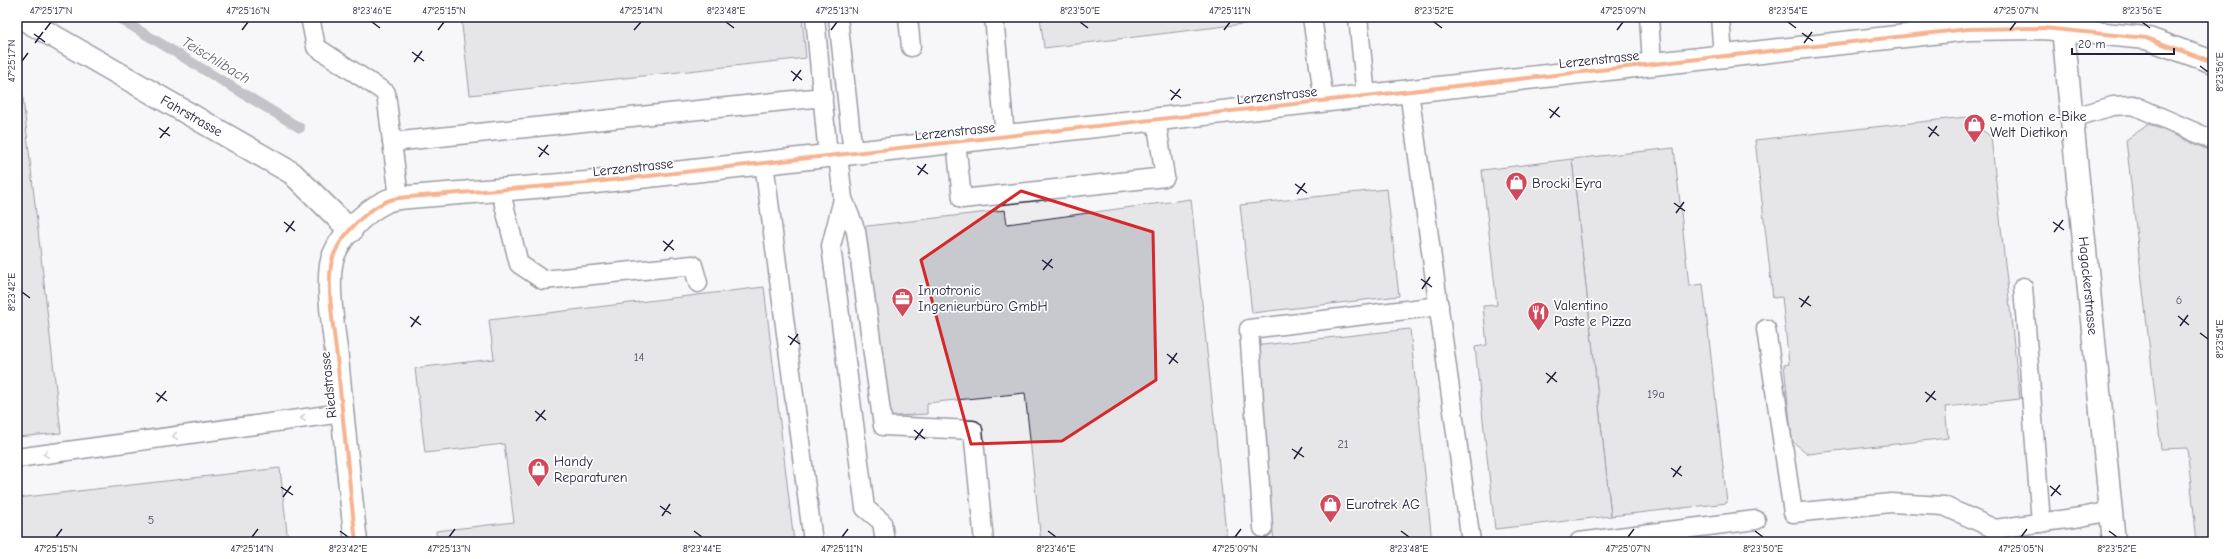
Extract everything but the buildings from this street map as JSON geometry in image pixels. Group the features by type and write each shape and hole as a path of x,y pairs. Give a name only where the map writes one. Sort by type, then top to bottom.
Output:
{"street":[{"name":"Fahrstrasse","path":"20,17 292,173 350,231"},
{"name":"Lerzenstrasse","path":"350,231 367,214 386,201 399,198 586,183 1968,29 2049,25 2146,38 2213,62"},
{"name":"Hagackerstrasse","path":"2049,25 2071,118 2114,542"},
{"name":"Riedstrasse","path":"350,231 339,246 332,264 334,328 356,542"}],"lane":[{"path":"310,17 316,47 386,93 399,198"},
{"path":"815,17 823,97 840,155"},
{"path":"838,17 840,155 843,199 856,231 884,426 974,430 984,542"},
{"path":"908,17 911,47"},
{"path":"994,17 1005,136"},
{"path":"1312,17 1324,101"},
{"path":"1358,17 1366,96"},
{"path":"1649,17 1652,64"},
{"path":"1720,17 1723,56"},
{"path":"1409,91 1471,542"},
{"path":"392,142 823,97"},
{"path":"2071,118 2113,106 2133,106 2213,140"},
{"path":"956,142 962,199 1165,177 1156,119"},
{"path":"764,163 813,542"},
{"path":"500,189 519,264 543,280 693,265 698,283"},
{"path":"843,199 831,246 865,508 882,522 885,542"},
{"path":"2023,287 2041,523"},
{"path":"1263,528 1249,329 1438,306"},
{"path":"1766,329 1793,513 1898,504 1944,506 1995,529 2111,511"},
{"path":"17,458 342,413"},
{"path":"1579,542 1756,520"}],"highlighted area":[{"path":"1021,191 1153,232 1156,380 1062,441 971,444 921,260"}],"shaded area":[{"path":"17,17 2213,17 2213,542 17,542"}],"waterway":[{"name":"Teischlibach","path":"117,17 300,128"}],"cycle path":[{"path":"356,542 331,311 331,265 338,246 352,228 368,213 385,202 397,198 586,183 1968,29 2043,28 2146,38 2213,62"}],"place":[{"name":"e-motion e-Bike Welt Dietikon","path":"1974,144"},
{"name":"Brocki Eyra","path":"1516,202"},
{"name":"Innotronic Ingenieurbüro GmbH","path":"903,318"},
{"name":"Valentino Paste e Pizza","path":"1538,332"},
{"name":"Handy Reparaturen","path":"538,488"},
{"name":"Eurotrek AG","path":"1330,524"}]}
